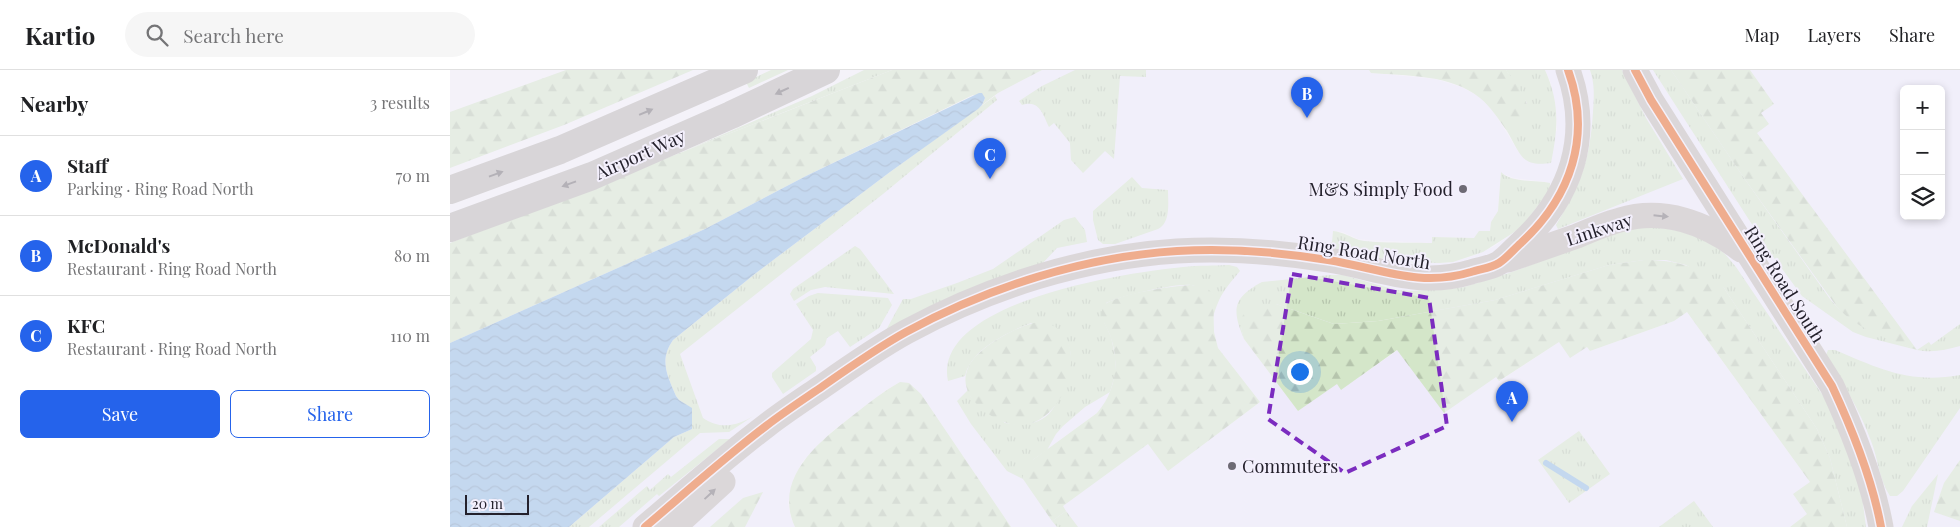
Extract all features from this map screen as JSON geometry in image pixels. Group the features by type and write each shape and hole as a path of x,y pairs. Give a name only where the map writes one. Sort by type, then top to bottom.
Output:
{"highway":[{"name":"Airport Way","path":"450,190 560,150 744,70"},
{"name":"Airport Way","path":"450,228 592,176 732,115 826,70"}],"street":[{"name":"Ring Road North","path":"822,386 906,332 961,305 1003,287 1047,274 1120,258 1180,250 1252,252 1330,260 1396,276 1422,279 1460,275 1498,263 1534,231 1552,208 1569,176 1576,150 1579,128 1576,99 1568,70"},
{"name":"Ring Road South","path":"1635,70 1832,386 1863,459 1881,527"},
{"name":"Linkway","path":"1498,263 1620,220 1645,215 1684,219 1701,225 1730,242 1752,259"},
{"path":"645,527 767,425 822,386"},
{"path":"674,527 772,437 822,386"}],"highlighted area":[{"path":"1292,274 1429,298 1447,426 1345,473 1268,419"}],"shaded area":[{"path":"1042,70 1369,70 1371,73 1435,79 1461,87 1480,97 1495,114 1519,153 1557,131 1556,109 1551,83 1545,70 1960,70 1960,460 1944,484 1935,512 1960,521 1960,527 1847,527 1837,484 1817,429 1724,288 1334,324 1244,339 1298,411 1337,383 1342,389 1398,350 1496,377 1500,381 1559,342 1570,357 1587,347 1590,351 1674,321 1687,312 1810,482 1807,514 1790,527 1011,527 921,394 900,382 886,390 831,432 802,462 794,478 788,503 795,527 584,527 702,418 679,354 900,180 997,100 995,96","holes":["1501,173 1514,178 1547,182 1513,233 1493,247 1473,256 1453,262 1415,264 1304,242 1332,242 1333,231 1343,232 1358,239 1369,240 1432,243 1433,237 1474,238 1490,231 1491,222 1498,211","1132,177 1142,188 1168,190 1166,219 1103,244 1098,240 1093,220 1093,211","1213,317 1218,348 1260,402 1169,470 1148,444 1062,506 1034,459 1097,413 1104,405 1110,392"]}],"green space":[{"path":"566,70 693,70 564,125 450,168 450,112"},
{"path":"771,70 788,70 749,88 746,82"},
{"path":"864,70 892,70 682,152 812,96"},
{"path":"892,70 1042,70 998,93 982,105 985,98 973,95 806,176 705,229 450,343 450,243"},
{"path":"1075,70 1146,70 1146,77 1120,76 1114,159 1105,151 1083,173 1071,160 1070,143 1054,123 1049,127 1040,109 1033,104 1022,105 1019,101 1042,86"},
{"path":"1369,70 1506,70 1523,94 1528,108 1528,115 1523,123 1507,131 1480,98 1456,84 1413,76 1371,73"},
{"path":"1506,70 1545,70 1553,94 1556,116 1551,163 1533,163 1523,158 1507,131 1522,123 1527,103"},
{"path":"1590,70 1622,70 1646,118 1683,179 1558,229 1556,225 1572,197 1587,158 1592,129 1594,96"},
{"path":"1653,70 1671,70 1744,178 1839,309 1848,317 1881,336 1917,350 1853,332 1802,296 1769,251"},
{"path":"1671,70 1750,70 1774,104 1761,113 1769,124 1757,133 1917,350 1864,328 1837,307 1744,178"},
{"path":"995,96 997,100 883,194 680,354 703,418 716,424 729,425 742,422 755,415 729,432 700,433 589,527 569,527 674,437 692,429 691,408 676,396 667,374 666,354 673,340 756,273"},
{"path":"1501,172 1505,176 1517,180 1550,183 1550,190 1523,225 1483,252 1453,262 1401,262 1303,242 1332,242 1333,231 1359,240 1376,242 1432,243 1432,237 1474,238 1479,231 1490,231 1491,222 1498,211"},
{"path":"1132,177 1142,188 1168,190 1168,212 1165,222 1158,229 1115,244 1103,244 1098,240 1093,220 1093,211"},
{"path":"1075,217 1085,230 1087,242 1057,248 1040,266 885,332 903,299 911,299 993,269 1064,220"},
{"path":"1640,224 1701,235 1725,254 1736,267 1832,409 1860,481 1866,527 1847,527 1830,458 1817,429 1724,288 1686,265 1666,260 1644,260 1609,265 1495,300 1378,321 1334,324 1276,304 1260,304 1241,327 1244,339 1240,329 1237,306 1240,299 1262,282 1343,275 1396,290 1410,291 1464,287 1509,273"},
{"path":"855,246 860,249 894,294 825,287 811,290 794,301 790,294 793,289"},
{"path":"1644,260 1666,261 1696,269 1715,280 1724,288 1817,429 1830,458 1847,527 1790,527 1807,514 1793,494 1810,482 1687,312 1674,321 1590,351 1587,347 1570,358 1559,342 1499,381 1496,377 1444,413 1397,350 1341,390 1337,384 1298,411 1244,339 1241,327 1242,317 1247,309 1260,304 1276,304 1334,324 1378,321 1495,300 1609,265"},
{"path":"1229,265 1237,267 1240,271 1224,292 1213,317 1213,294 1191,285 1148,291 1106,303 1104,322 1111,337 1115,356 1115,375 1110,392 1085,407 1063,426 1047,450 1034,459 1023,479 1007,471 971,424 957,401 968,390 971,397 1005,423 1018,424 1031,423 1043,419 1055,405 1070,366 1070,349 1068,343 1031,323 1012,331 992,343 975,358 965,376 948,381 951,353 970,330 1001,311 1040,296 1081,284 1157,270 1189,266"},
{"path":"1191,285 1207,288 1213,294 1214,332 1218,348 1260,402 1168,471 1148,444 1063,506 1066,511 1052,521 1023,479 1023,472 1034,459 1097,413 1108,395 1114,376 1115,355 1110,335 1102,317 1104,305 1120,297 1132,294"},
{"path":"818,293 888,298 892,305 879,328 850,347 838,331 827,338 825,345 810,357 816,367 816,371 783,394 772,377 772,373 811,339 813,330 796,304"},
{"path":"1039,322 1058,329 1068,343 1071,362 1067,383 1058,402 1043,417 1025,425 1004,422 988,414 969,394 966,386 968,368 972,360 988,345 1020,328"},
{"path":"1960,324 1960,346 1939,351 1917,350 1929,342 1931,345"},
{"path":"1828,350 1835,350 1881,369 1910,376 1926,378 1960,375 1960,408 1903,491 1897,496 1890,496 1886,490 1867,430 1826,355"},
{"path":"900,382 909,383 921,394 1011,527 795,527 790,509 790,492 795,476 804,461 828,435 877,397"},
{"path":"1579,431 1610,474 1569,503 1538,460"},
{"path":"719,439 730,439 659,496 657,494 619,527 599,527 647,486 650,490 668,474 671,477"},
{"path":"1960,460 1960,521 1934,512 1944,483"},
{"path":"1938,474 1927,527 1902,527 1912,506"},
{"path":"763,492 745,527 710,527 743,498"},
{"path":"1694,501 1713,527 1659,527"},
{"path":"1066,511 1078,527 1057,527 1052,521"}],"water":[{"path":"982,93 985,98 978,109 890,172 756,273 673,340 666,354 667,374 676,396 692,408 692,429 674,437 569,527 450,527 450,343 705,229 806,176"}],"waterway":[{"path":"1546,463 1586,488"}],"cycle path":[{"path":"645,527 766,426 874,351 906,332 970,301 1037,277 1072,267 1142,254 1196,250 1234,250 1291,255 1347,263 1399,275 1434,278 1452,276 1496,265 1508,256 1538,225 1553,206 1572,164 1577,142 1578,118 1575,94 1568,70"},
{"path":"1635,70 1651,100 1832,386 1861,455 1881,527"}],"place":[{"name":"McDonald's","path":"1307,118"},
{"name":"KFC","path":"990,179"},
{"name":"M&S Simply Food","path":"1463,189"},
{"name":"Staff","path":"1512,422"},
{"name":"Commuters","path":"1232,466"}]}
